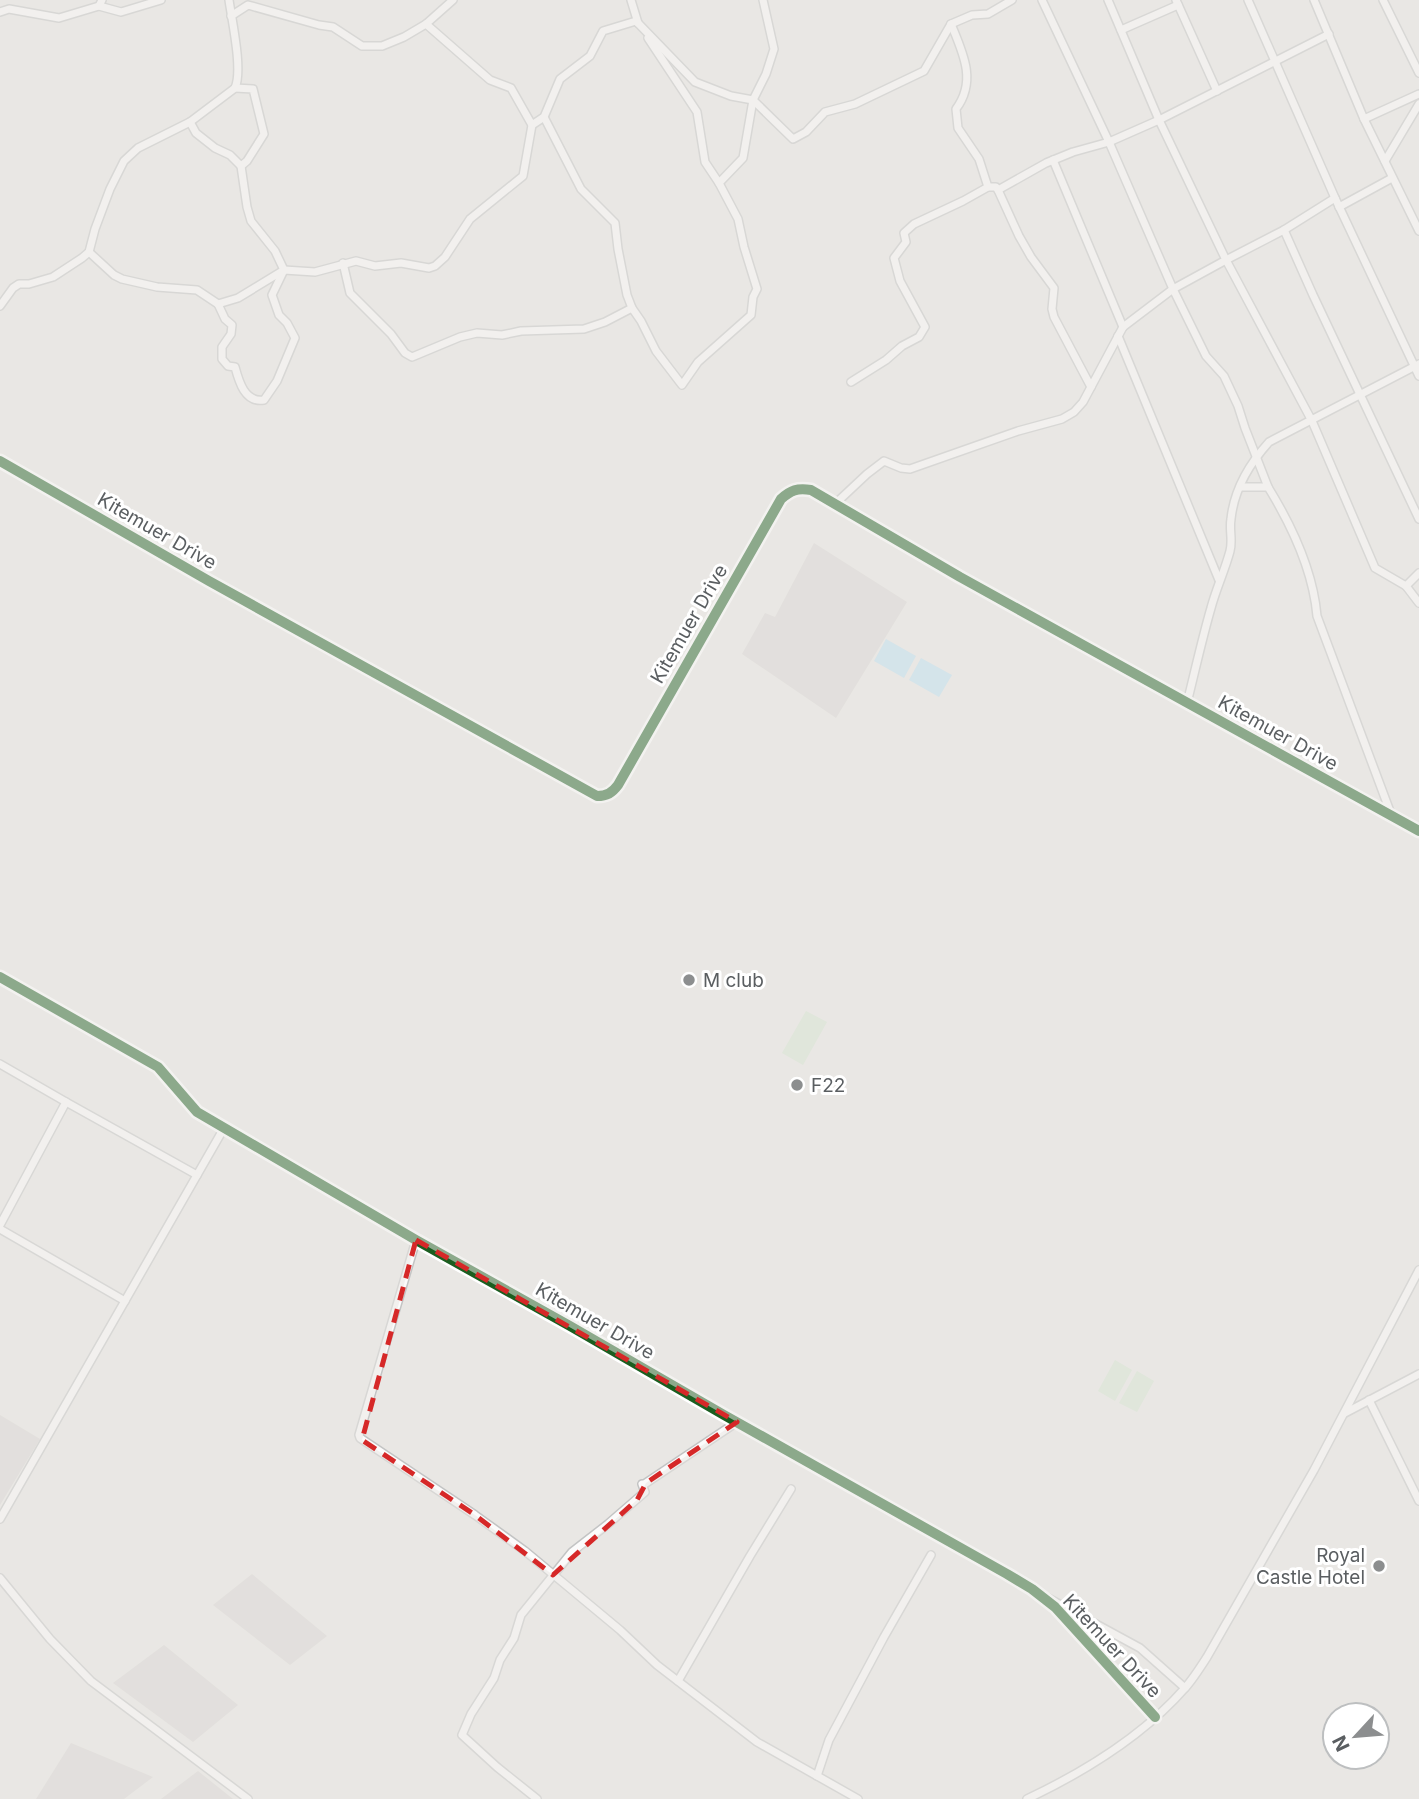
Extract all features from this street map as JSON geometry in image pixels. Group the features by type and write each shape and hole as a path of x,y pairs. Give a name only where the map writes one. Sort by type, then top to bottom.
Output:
{"street":[{"path":"0,12 9,9 59,18 101,3 121,12 161,0"},
{"path":"0,306 19,284 53,277 89,252 110,189 124,161 138,148 190,122 235,88 238,63 229,0"},
{"path":"231,16 248,5 332,27 362,46 382,46 426,24 453,0"},
{"path":"544,117 581,190 615,223 627,295 632,308 642,321 656,351 682,385 698,362 751,315 757,289 738,219 705,162 697,112 636,20 631,0"},
{"path":"719,183 743,158 753,100 766,74 774,49 763,0"},
{"path":"636,20 695,82 731,96 753,100 793,139 806,132 825,112 855,104 924,71 951,24 972,15 988,14 1012,0"},
{"path":"1042,0 1109,142 1173,289 1206,356 1224,376 1268,487 1288,519 1315,591 1317,616 1391,814"},
{"path":"1108,0 1159,120 1226,260 1312,421 1376,568 1406,586 1419,603"},
{"path":"1248,0 1339,207 1417,365 1419,376"},
{"path":"1314,0 1364,119 1419,231"},
{"path":"1383,0 1419,73"},
{"path":"1121,30 1177,2 1217,91"},
{"path":"532,125 544,117 560,79 590,56 603,31 636,20"},
{"path":"218,304 238,298 284,270 315,272 356,261 375,266 401,263 429,268 435,266 470,219 523,176 532,125 511,88 490,80 426,24"},
{"path":"951,24 964,55 968,83 964,99 956,109 958,128 979,159 988,187"},
{"path":"998,190 1053,160 1109,142 1159,120 1329,34"},
{"path":"235,88 253,89 264,134 247,161 240,166"},
{"path":"1364,119 1419,93"},
{"path":"1385,161 1418,109"},
{"path":"190,122 196,133 215,148 230,155 240,166 251,220 275,251 284,270"},
{"path":"1053,160 1123,327"},
{"path":"1339,207 1392,177"},
{"path":"851,382 919,338 925,327 900,281 894,258 906,242 904,233 914,224 988,187 996,187 1031,257 1054,288 1054,317 1091,387"},
{"path":"835,505 884,461 909,469 1018,431 1062,419 1074,412 1083,402 1123,327 1173,289 1284,230 1335,198"},
{"path":"1284,230 1419,519"},
{"path":"89,252 122,279 157,287 197,290 218,304 225,319 232,325 231,334 222,347 222,359 228,366 235,367 243,391 250,397 263,401 277,382 295,338 279,315 272,295 284,270"},
{"path":"343,264 350,293 391,334 405,353 412,356 477,333 502,335 521,331 584,329 632,308"},
{"path":"1118,336 1220,581"},
{"path":"1188,703 1210,608 1231,549 1230,522 1240,486 1256,457 1269,442 1417,365"},
{"name":"Kitemuer Drive","path":"0,461 209,581 597,796 613,792 618,785 781,499 791,490 811,490 960,577 1419,831"},
{"path":"1240,486 1268,487"},
{"path":"1406,586 1419,573"},
{"name":"Kitemuer Drive","path":"0,977 158,1067 197,1112 416,1240 1140,1648 1185,1688"},
{"path":"0,1064 197,1175"},
{"path":"66,1102 0,1227 125,1301"},
{"path":"0,1519 224,1128"},
{"path":"416,1240 360,1438 524,1551 678,1681 757,1742 858,1799"},
{"name":"Kitemuer Drive","path":"1032,1589 1062,1616 1155,1717 1185,1688 1214,1646 1345,1414 1419,1270"},
{"path":"1345,1414 1419,1374"},
{"path":"1369,1400 1419,1501"},
{"path":"537,1799 463,1735 471,1714 494,1678 500,1660 514,1638 521,1615 572,1552 645,1492 642,1484 737,1422"},
{"path":"678,1681 791,1489"},
{"path":"817,1776 829,1740 931,1555"},
{"path":"0,1578 50,1639 91,1681 248,1799"},
{"path":"1027,1799 1113,1749 1155,1717"}],"highlighted area":[{"path":"416,1240 737,1422 646,1483 637,1500 553,1575 475,1515 362,1440"}],"shaded area":[{"path":"814,543 907,602 836,718 742,654 765,613 775,617"},
{"path":"0,1415 40,1439 0,1505"},
{"path":"252,1574 327,1636 290,1665 213,1605"},
{"path":"164,1645 238,1705 193,1742 113,1683"},
{"path":"71,1743 153,1777 124,1799 36,1799"},
{"path":"198,1771 233,1799 161,1799"}],"green space":[{"path":"806,1011 827,1022 803,1065 782,1053"},
{"path":"1115,1360 1132,1370 1115,1401 1098,1391"},
{"path":"1137,1371 1154,1381 1137,1412 1119,1403"}],"water":[{"path":"886,639 916,656 904,678 874,661"},
{"path":"921,658 952,675 939,697 909,680"}],"cycle path":[{"path":"0,461 209,581 597,796 609,794 618,785 781,499 794,490 811,490 960,577 1419,831"},
{"path":"0,977 158,1067 197,1112 416,1240 1032,1589 1055,1607 1155,1717"}],"place":[{"name":"M club","path":"689,980"},
{"name":"F22","path":"797,1085"},
{"name":"Royal Castle Hotel","path":"1379,1566"}]}
